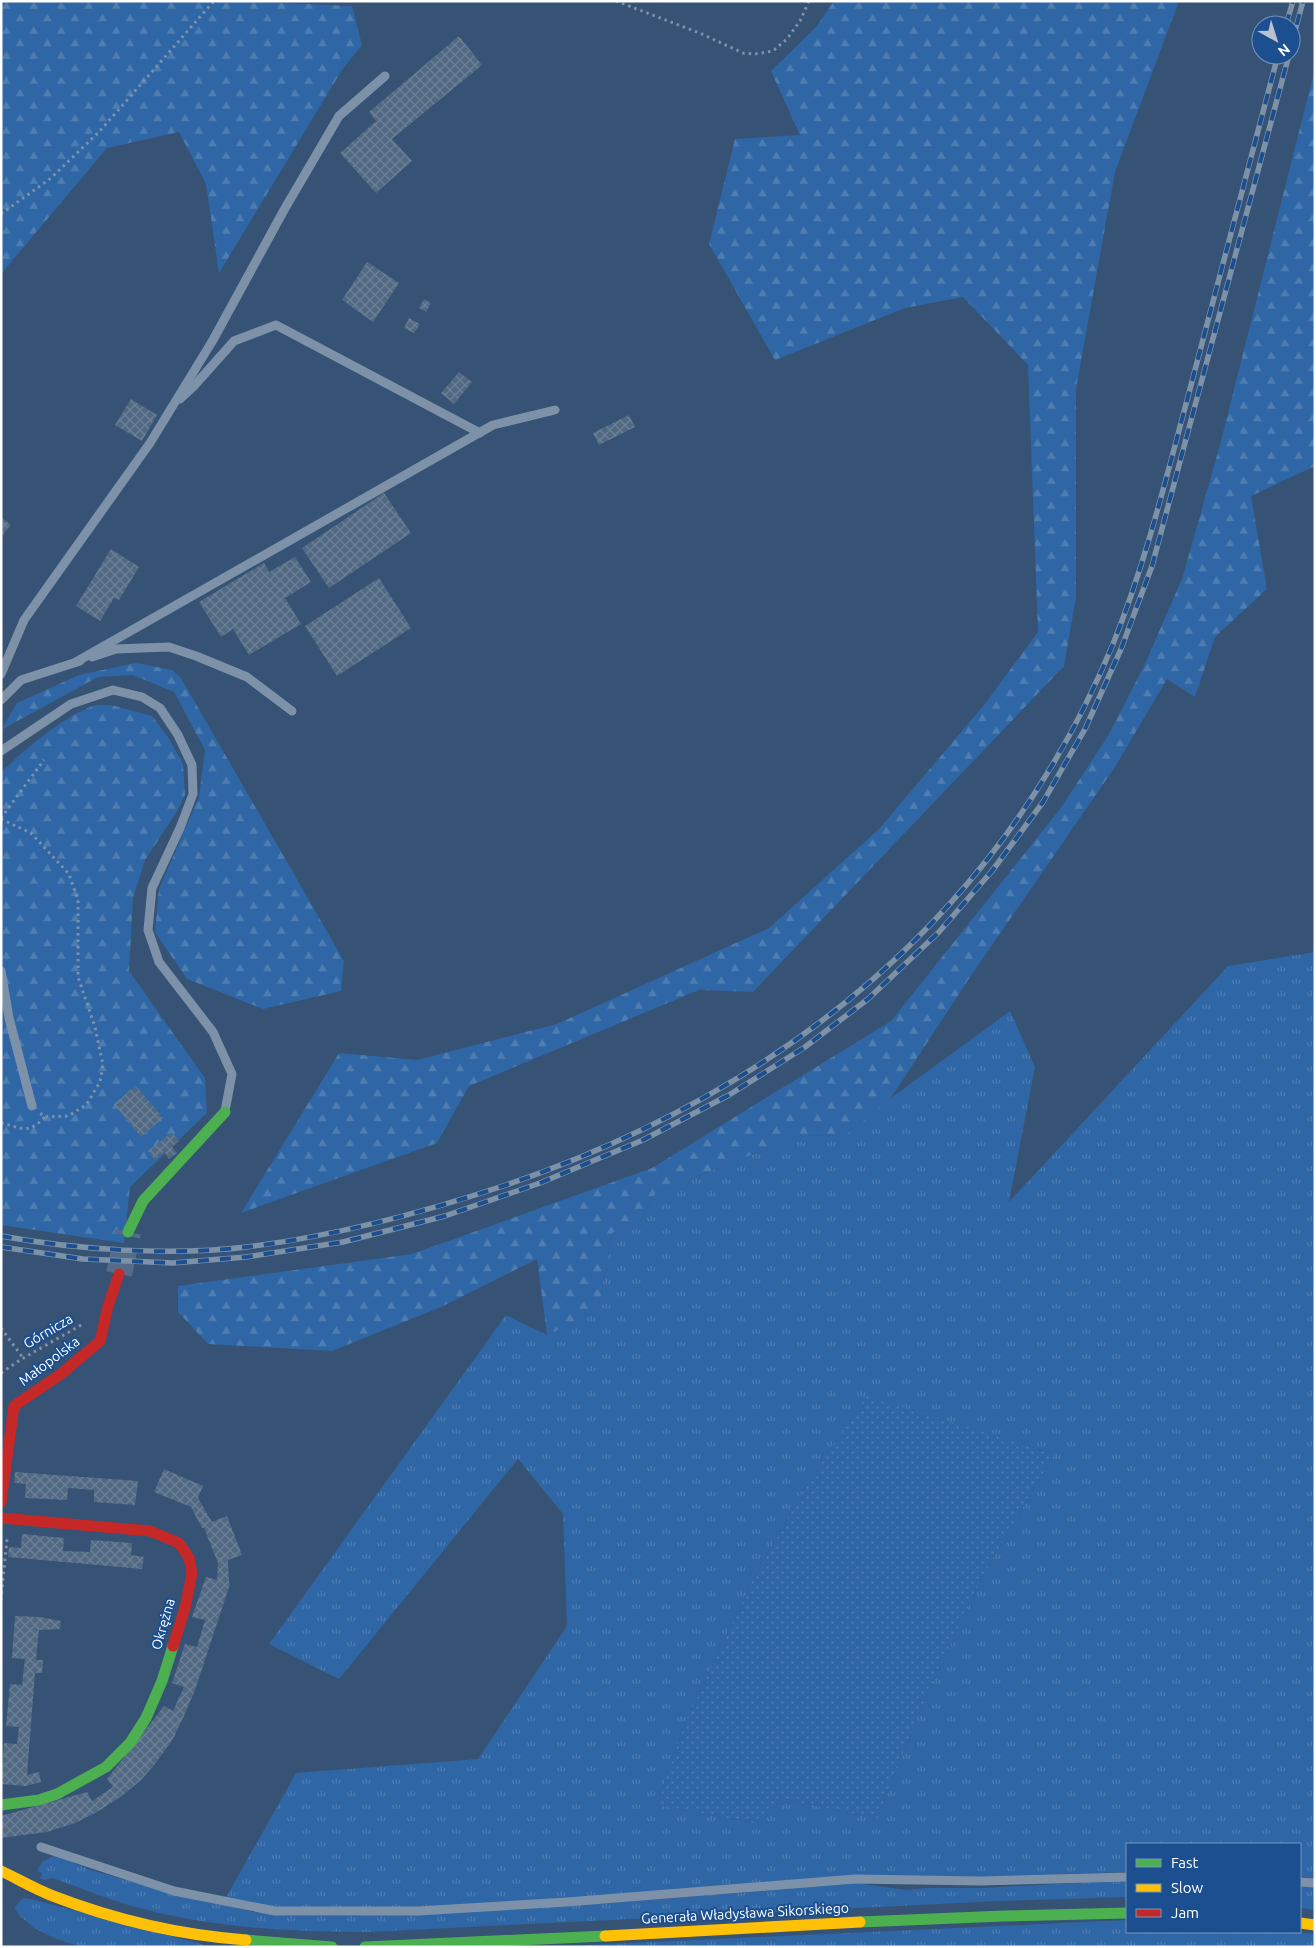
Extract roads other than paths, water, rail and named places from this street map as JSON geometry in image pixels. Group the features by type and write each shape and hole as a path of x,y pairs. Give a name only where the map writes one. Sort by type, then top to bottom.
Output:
{"main road":[{"path":"128,1232 143,1201 225,1112"},
{"name":"Małopolska","path":"1,1502 14,1406 61,1374 100,1341 107,1310 119,1274"},
{"name":"Okrężna","path":"1,1804 40,1800 57,1794 106,1767 130,1743 146,1718 162,1680 185,1608 192,1573 189,1558 180,1543 150,1531 5,1518"},
{"path":"1,1871 52,1896 142,1926 204,1937 332,1947"},
{"name":"Generała Władysława Sikorskiego","path":"366,1947 839,1922 1126,1913"},
{"path":"1301,1923 1315,1925"}],"lane":[{"path":"1,674 24,620 150,443 213,340 284,210 339,116 385,76"},
{"path":"172,407 194,386 234,341 276,325 480,433"},
{"path":"76,662 493,425 555,410"},
{"path":"1,700 21,680 76,662 116,650 169,648 196,656 247,677 292,711"},
{"path":"1,751 71,704 113,690 142,697 160,708 178,735 192,766 193,794 180,828 152,888 148,930 159,962 213,1032 232,1074 225,1112"},
{"path":"1,971 9,1018 32,1106"},
{"path":"41,1847 174,1891 275,1911 428,1910 566,1902 855,1879 980,1881 1126,1877"},
{"path":"1301,1882 1315,1883"}],"tunnel":[{"path":"119,1274 128,1232"}],"railway":[{"path":"1289,15 1293,1"},
{"path":"1299,15 1303,1"},
{"path":"1,1236 92,1248 156,1251 217,1250 313,1237 442,1205 506,1185 606,1146 701,1099 789,1044 870,982 944,910 1009,830 1066,742 1113,644 1136,582 1173,454 1275,65"},
{"path":"1,1247 83,1259 173,1263 246,1257 343,1242 445,1216 540,1183 643,1140 729,1095 805,1047 868,999 939,932 992,871 1043,802 1085,729 1121,649 1152,566 1286,65"}]}
